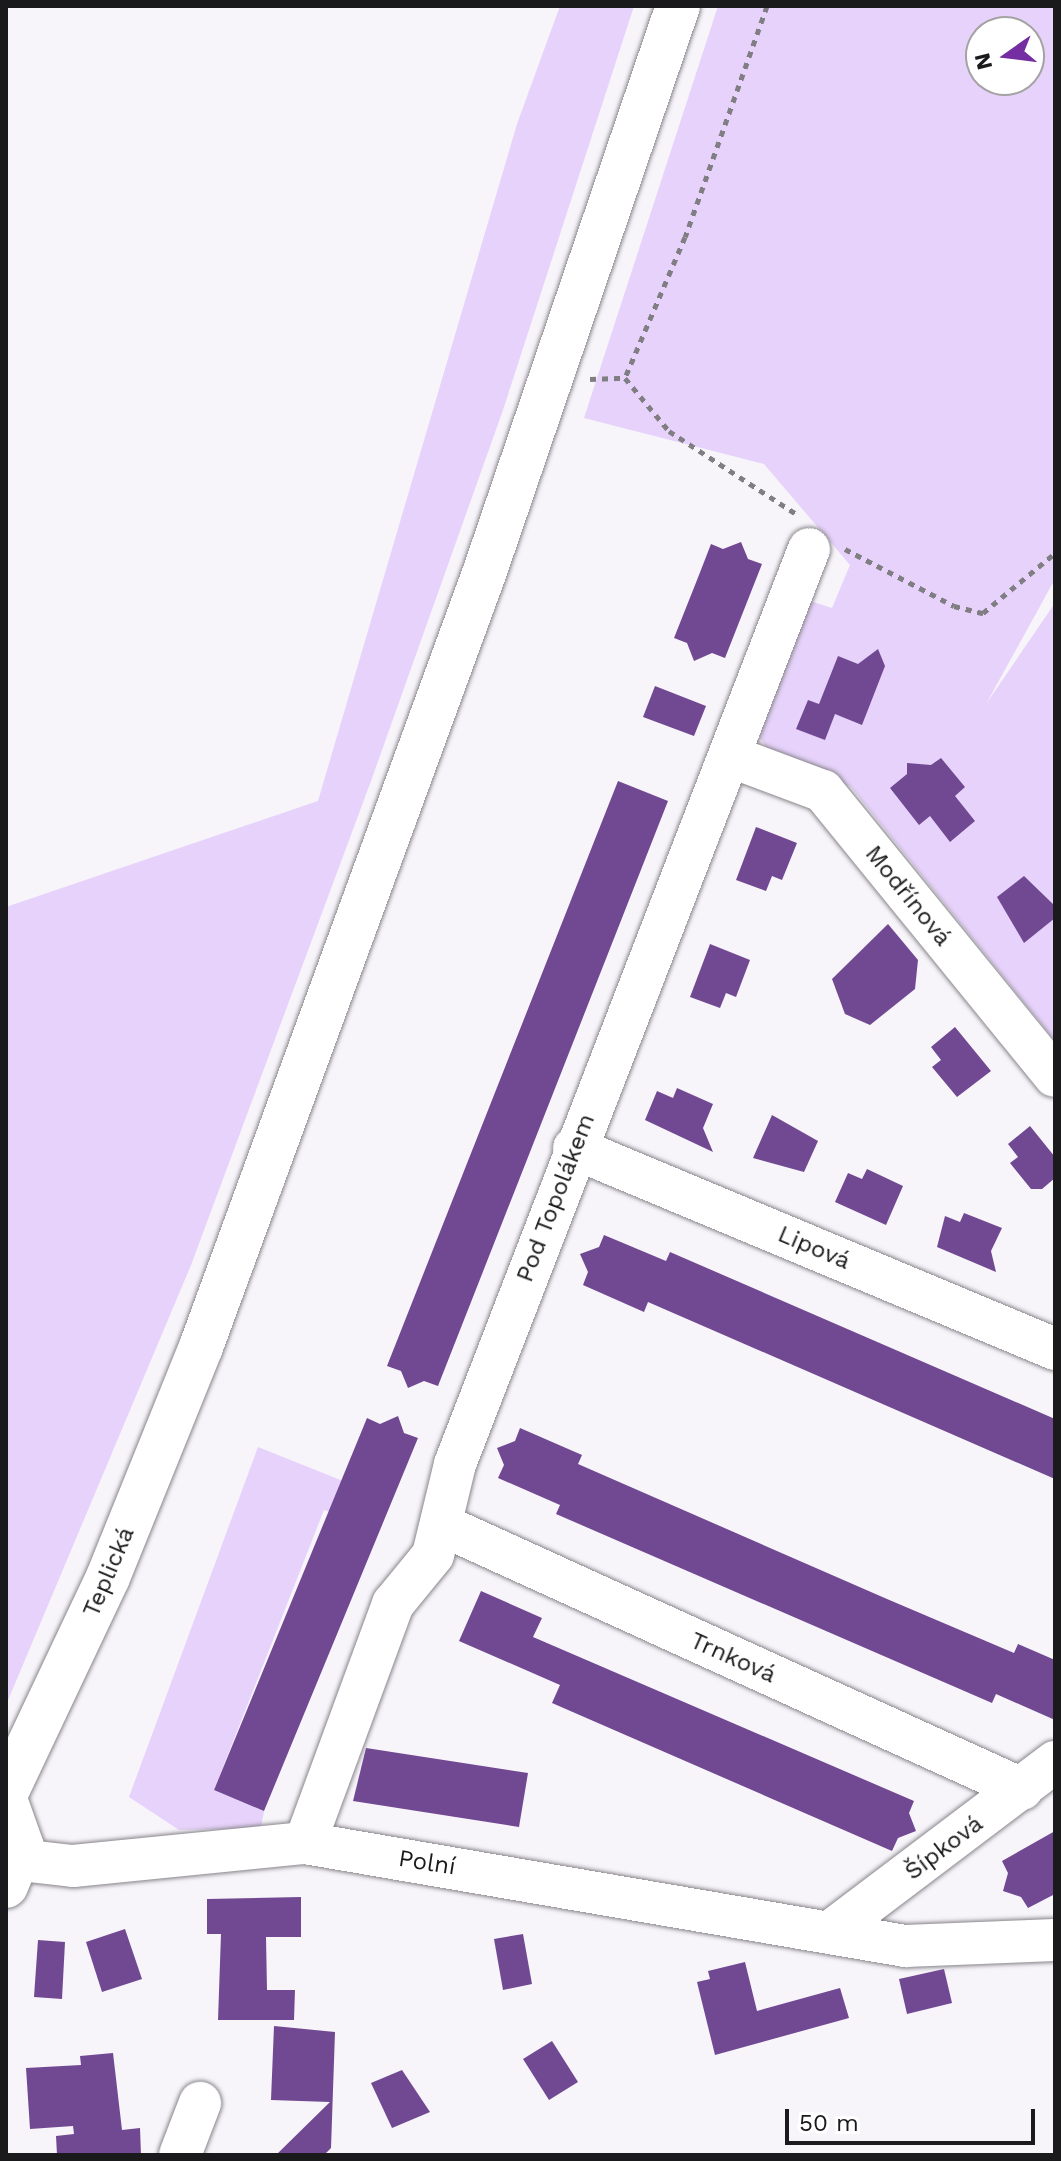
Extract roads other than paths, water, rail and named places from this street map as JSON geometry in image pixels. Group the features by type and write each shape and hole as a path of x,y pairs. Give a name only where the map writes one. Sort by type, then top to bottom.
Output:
{"main road":[{"name":"Teplická","path":"6,1793 108,1577 201,1347 486,568 678,6"},
{"path":"6,1802 22,1835 13,1873"}],"street":[{"name":"Pod Topolákem","path":"305,1843 393,1604 433,1555 444,1526 455,1464 574,1148 732,757 809,549"},
{"name":"Modřínová","path":"732,757 823,791 1055,1076"},
{"name":"Lipová","path":"574,1148 1055,1349"},
{"name":"Trnková","path":"444,1526 1022,1789"},
{"name":"Šípková","path":"830,1932 1055,1762"},
{"name":"Polní","path":"13,1873 305,1843 905,1946 1055,1940"},
{"path":"180,2155 200,2103"}]}
